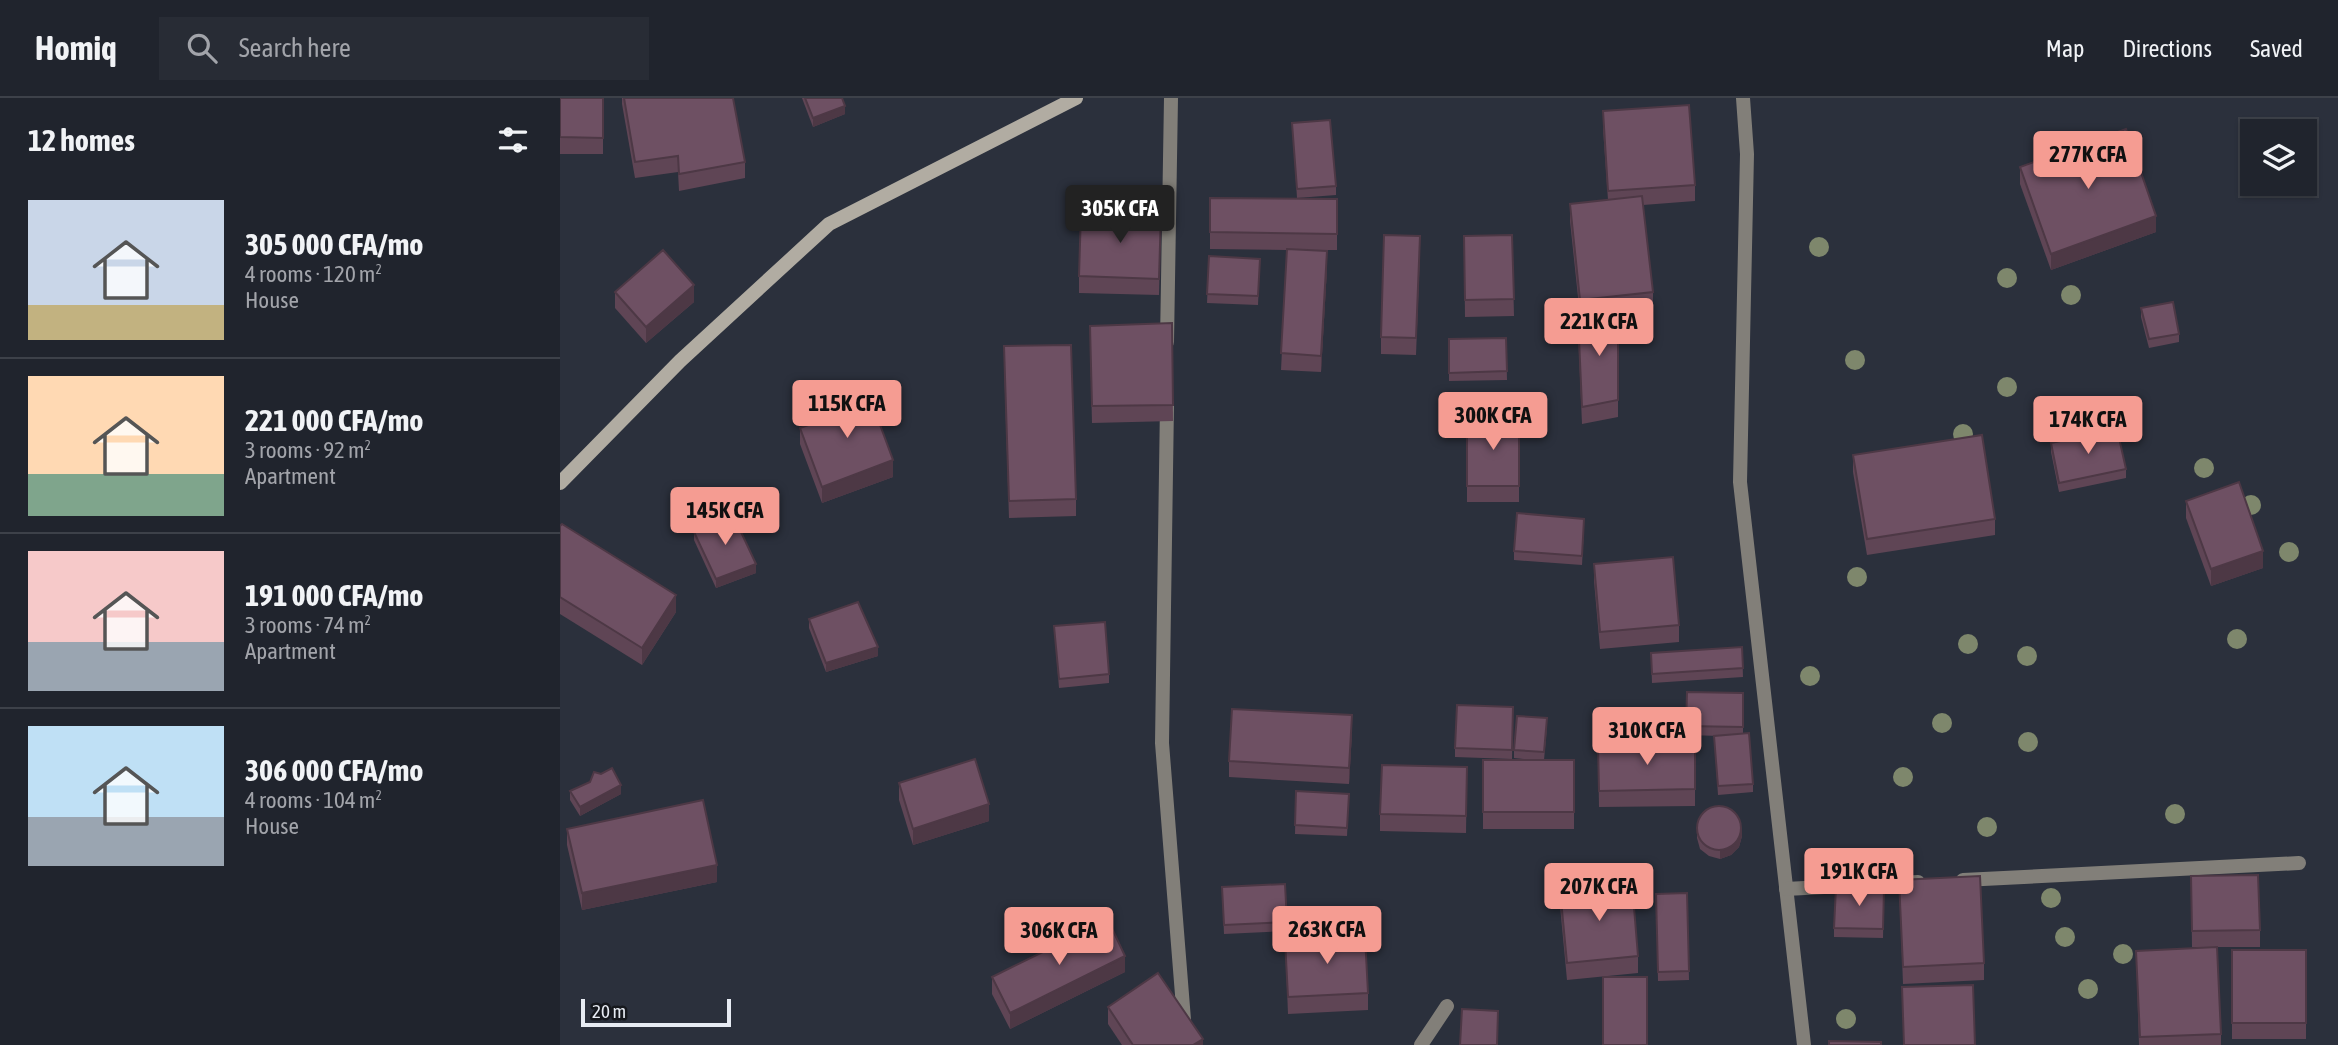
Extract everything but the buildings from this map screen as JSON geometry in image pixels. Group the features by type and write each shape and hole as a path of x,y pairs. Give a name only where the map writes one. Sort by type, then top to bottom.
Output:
{"street":[{"path":"560,483 680,361 829,224 1076,98"},
{"path":"1167,359 1171,98"},
{"path":"1743,98 1747,154 1740,482 1804,1045"},
{"path":"1167,386 1162,744 1185,1045"},
{"path":"1786,888 2299,863"},
{"path":"1421,1045 1447,1006"}]}
